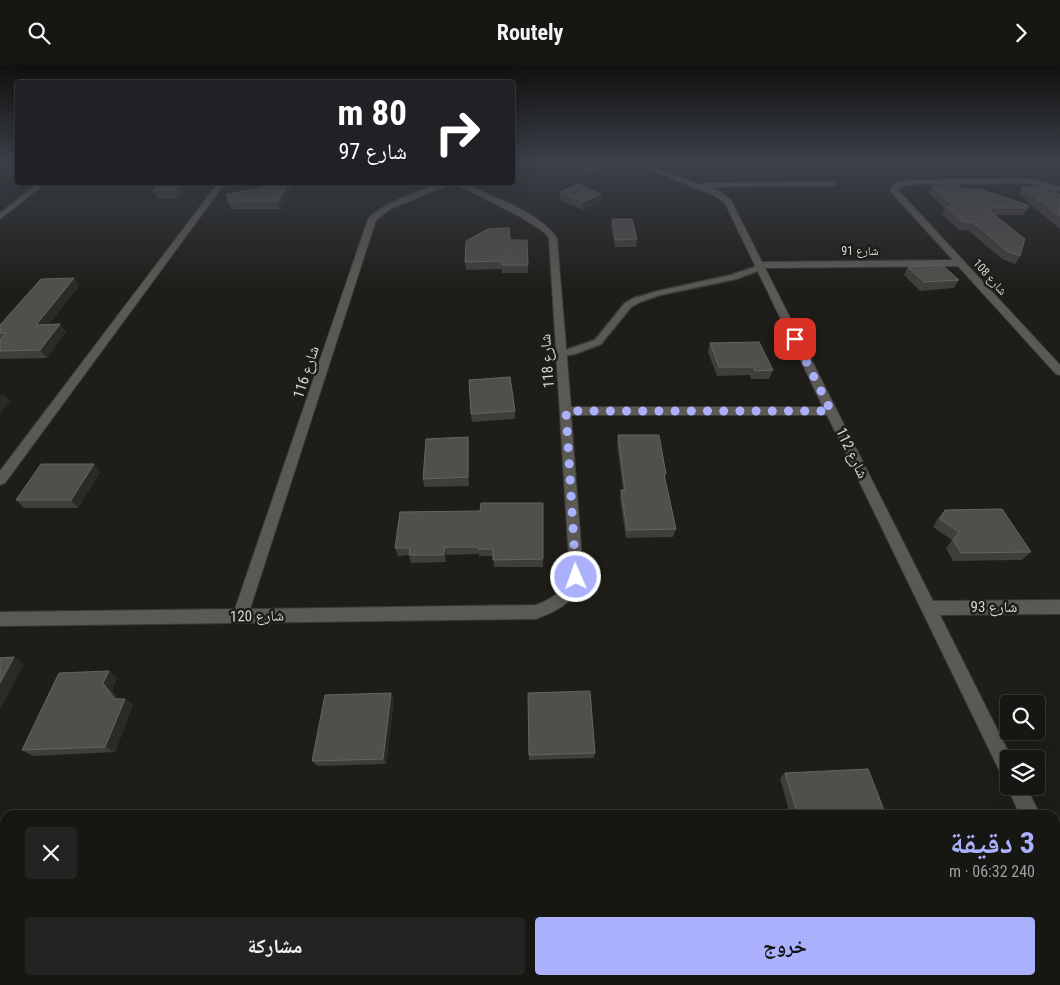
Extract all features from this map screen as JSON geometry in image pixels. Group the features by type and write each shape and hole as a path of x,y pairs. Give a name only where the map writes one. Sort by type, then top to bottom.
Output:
{"street":[{"path":"0,217 16,204"},
{"path":"0,480 205,204"},
{"name":"شارع 116","path":"240,616 372,219 387,207 395,204"},
{"name":"شارع 118","path":"500,204 537,222 550,232 553,237 576,577 569,593 555,605 536,612 515,613"},
{"name":"شارع 112","path":"728,204 1000,754"},
{"name":"شارع 108","path":"907,204 1060,372"},
{"name":"شارع 91","path":"759,266 961,263"},
{"path":"566,411 831,411"},
{"name":"شارع 93","path":"928,608 1060,607"},
{"name":"شارع 120","path":"0,619 515,613"},
{"path":"1020,795 1028,810"}],"lane":[{"path":"561,353 575,351 598,342 606,335 628,305 636,300 658,293 733,277 759,266"}],"building":[{"path":"951,204 1028,205 1028,208 986,208 1025,239 1020,256 1007,251 973,222 963,222 947,207 954,207"},
{"path":"1044,204 1060,204 1060,216"},
{"path":"612,219 632,219 637,239 616,240"},
{"path":"509,228 510,240 527,240 528,265 502,265 502,261 465,262 466,241 488,229"},
{"path":"942,265 959,280 924,282 908,267"},
{"path":"74,278 36,325 60,324 40,350 0,351 0,340 6,333 0,333 0,325 41,279"},
{"path":"759,342 773,370 755,371 753,367 719,367 710,343"},
{"path":"510,377 515,411 471,414 469,380"},
{"path":"618,435 659,435 666,474 664,474 676,529 627,530 621,490 625,490"},
{"path":"468,437 468,477 423,479 426,439"},
{"path":"41,464 94,464 71,500 16,500"},
{"path":"481,503 543,503 543,559 493,560 493,549 478,549 478,547 445,547 444,555 409,555 410,548 395,548 400,512 480,511"},
{"path":"1002,509 1031,552 961,553 953,540 959,532 940,519 945,510"},
{"path":"14,657 0,683 0,658"},
{"path":"109,671 103,683 115,699 125,699 105,747 22,750 59,673"},
{"path":"590,691 595,753 529,755 528,693"},
{"path":"391,693 383,759 312,761 325,695"},
{"path":"868,769 884,810 796,810 785,773"}],"route":[{"path":"576,577 566,411 831,411 795,339"}]}
